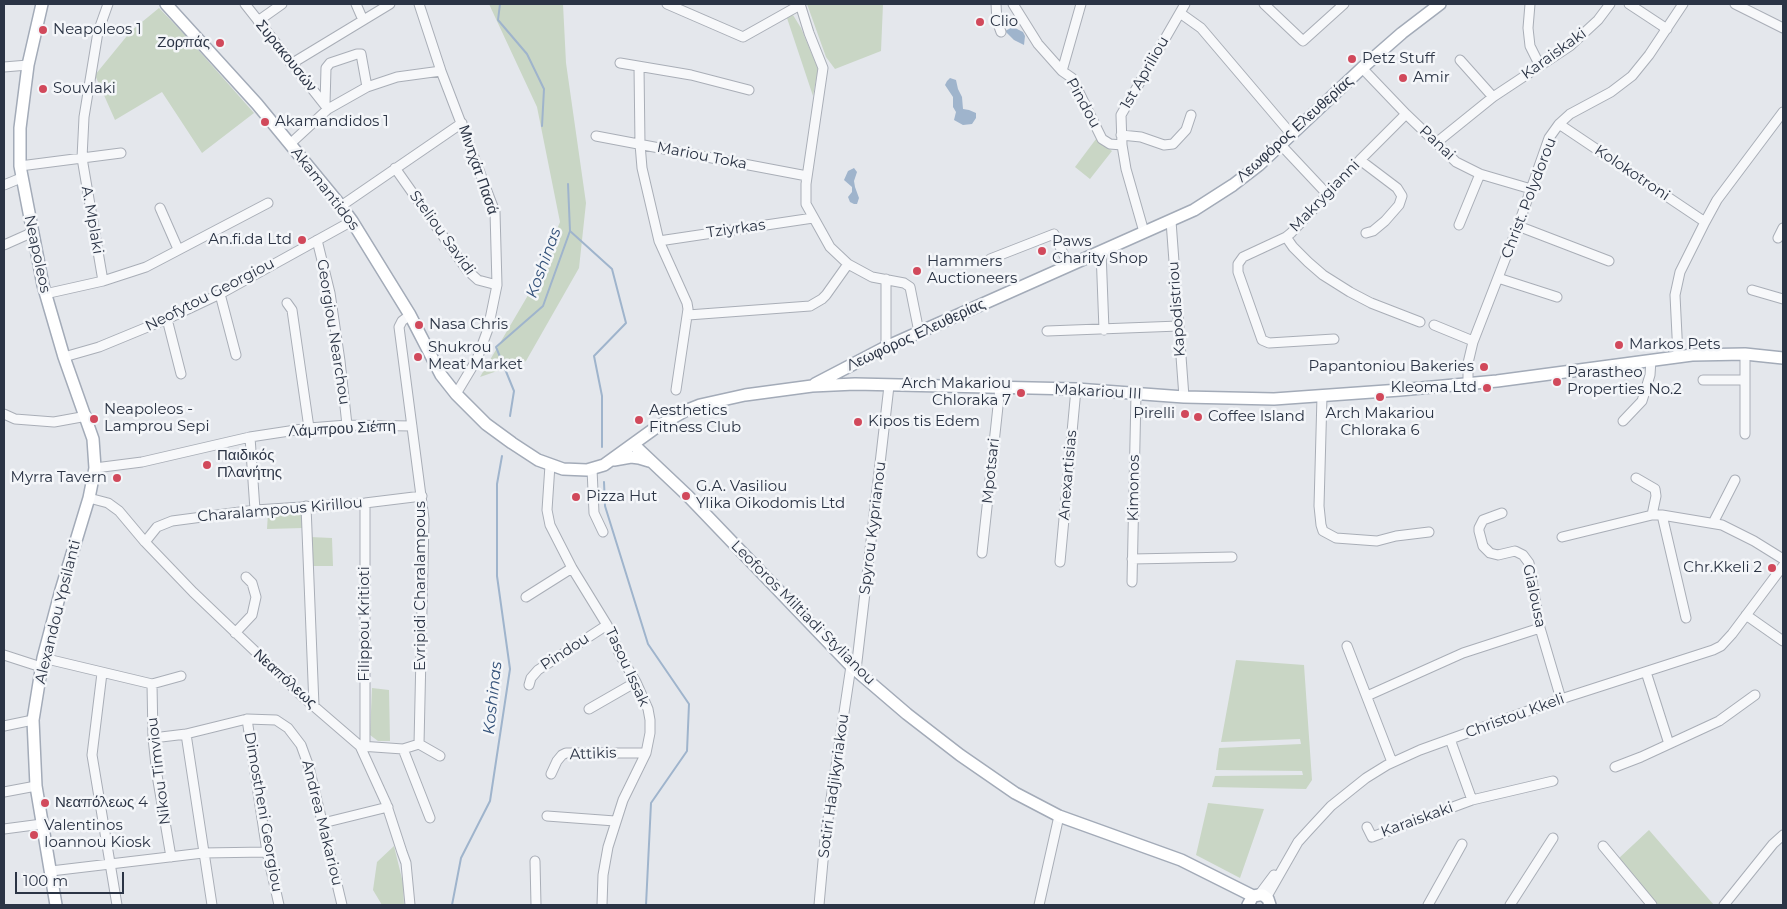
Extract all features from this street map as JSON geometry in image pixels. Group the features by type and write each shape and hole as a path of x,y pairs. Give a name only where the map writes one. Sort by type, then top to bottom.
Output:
{"main road":[{"name":"Neapoleos","path":"42,4 28,65 20,128 20,166 45,294 64,357 93,438 95,468 89,498"},
{"name":"Akamantidos","path":"166,4 224,67 341,206 410,315 441,375 456,394"},
{"name":"Λεωφόρος Ελευθερίας","path":"812,386 886,347 1194,210 1260,165 1362,68 1402,33 1440,4"},
{"name":"Makariou III","path":"456,394 486,424 531,456 550,465 571,470 592,469 612,461 654,429 685,411 714,401 812,386 855,384 1076,389 1184,397 1274,398 1322,396 1468,383 1567,372 1678,356 1745,354 1783,358"},
{"path":"855,384 853,377 857,362"},
{"path":"653,462 646,444 654,429"},
{"name":"Leoforos Miltiadi Stylianou","path":"633,444 694,502 854,668 907,714 960,755 1015,793 1059,816 1099,832 1174,857 1257,900"},
{"path":"612,461 622,458 639,458 653,462"},
{"name":"Alexandou Ypsilanti","path":"56,905 36,786 33,720 42,662 63,583 89,498"}],"street":[{"name":"A. Mplaki","path":"103,281 82,158 84,117 98,32 108,4"},
{"name":"Συρακουσών","path":"245,4 326,106"},
{"path":"258,21 282,4"},
{"path":"356,4 363,20"},
{"path":"291,64 390,4"},
{"name":"Μιντχάτ Πασά","path":"419,4 441,71 495,212 497,285 488,329 477,359 456,394"},
{"path":"667,4 743,37 800,5 823,68 807,176 806,204 835,252 848,264 872,277 904,283 910,287 919,332"},
{"path":"996,4 997,22 1001,32"},
{"name":"Pindou","path":"1013,4 1038,44 1062,71 1072,78 1102,139 1110,144 1122,145"},
{"path":"1062,71 1081,4"},
{"name":"1st Apriliou","path":"1144,232 1130,184 1122,145 1120,120 1123,109 1185,4"},
{"path":"1264,4 1303,41 1344,4"},
{"path":"1530,4 1528,28 1530,46 1540,66"},
{"name":"Karaiskaki","path":"1436,143 1493,97 1582,36 1598,20 1610,4"},
{"path":"1629,4 1667,28"},
{"name":"Christ. Polydorou","path":"1468,383 1468,363 1473,341 1518,226 1549,138 1559,124 1570,114 1611,92 1630,78 1649,56 1684,4"},
{"path":"1735,4 1783,28"},
{"path":"1180,13 1201,28 1292,135"},
{"path":"326,106 326,68 330,63 361,54 367,87"},
{"path":"1460,60 1493,97"},
{"path":"620,63 691,76 749,90"},
{"path":"4,66 28,65"},
{"path":"639,67 642,168 659,241 687,302 688,315 676,390"},
{"name":"Panai","path":"1362,68 1456,162 1480,174 1531,189"},
{"path":"290,144 326,106 367,87 398,77 441,71"},
{"path":"1678,356 1675,287 1680,272 1704,222 1717,200 1783,112"},
{"name":"Makrygianni","path":"1334,340 1269,344 1262,340 1238,272 1238,264 1243,256 1286,237 1406,114"},
{"path":"1122,135 1141,137 1164,145 1173,144 1186,130 1191,115"},
{"path":"341,206 462,123"},
{"name":"Kolokotroni","path":"1559,124 1704,222"},
{"name":"Mariou Toka","path":"596,136 807,176"},
{"path":"1281,145 1327,194"},
{"path":"20,166 121,153"},
{"path":"1360,160 1397,188 1402,196 1398,205 1385,221 1373,231 1366,233"},
{"name":"Steliou Savidi","path":"395,168 467,270 478,280 497,285"},
{"path":"1459,225 1480,174"},
{"path":"4,185 22,178"},
{"path":"45,294 103,281 146,267 178,248 268,203"},
{"path":"160,208 178,248"},
{"name":"Tziyrkas","path":"659,241 813,218"},
{"name":"Neofytou Georgiou","path":"64,357 99,347 167,319 220,294 352,221"},
{"name":"Kapodistriou","path":"1171,221 1184,397"},
{"path":"1518,226 1609,261"},
{"path":"1778,238 1783,228"},
{"path":"4,245 32,233"},
{"path":"990,259 1054,234 1069,266"},
{"path":"1286,237 1293,247 1323,275 1370,303 1420,322"},
{"name":"Georgiou Nearchou","path":"317,240 330,293 347,425"},
{"path":"1101,251 1104,330"},
{"path":"688,315 810,306 822,299 848,264"},
{"path":"1498,278 1557,297"},
{"path":"886,279 886,347"},
{"path":"1752,290 1783,299"},
{"path":"220,294 236,356"},
{"path":"287,303 292,310 309,428"},
{"name":"Evripidi Charalampous","path":"410,315 402,321 399,327 424,519 419,744"},
{"path":"167,319 181,374"},
{"path":"1434,325 1473,341"},
{"path":"1047,331 1179,326"},
{"path":"1745,354 1745,434"},
{"path":"1623,421 1642,401 1650,374 1651,360"},
{"path":"1703,380 1745,380"},
{"name":"Spyrou Kyprianou","path":"854,668 889,386"},
{"name":"Mpotsari","path":"982,553 1000,388"},
{"name":"Anexartisias","path":"1060,562 1076,389"},
{"name":"Kimonos","path":"1132,582 1136,394"},
{"path":"1322,396 1319,506 1320,525 1323,530 1336,538 1377,541 1396,536 1429,532"},
{"path":"4,414 15,419 54,422 86,416"},
{"name":"Λάμπρου Σιέπη","path":"95,468 142,462 250,437 309,428 347,425 412,426"},
{"path":"250,437 255,510"},
{"name":"Tasou Issak","path":"550,465 548,516 554,533 572,568 607,625 620,655 636,682 648,709 650,720 650,734 646,754 623,800 608,847 603,874 602,905"},
{"path":"592,469 594,513 603,532"},
{"path":"1636,478 1655,489 1656,496 1652,515"},
{"path":"1713,523 1735,480"},
{"name":"Charalampous Kirillou","path":"145,542 157,527 172,521 255,510 365,503 422,496"},
{"name":"Νεαπόλεως","path":"89,498 108,503 119,511 145,542 235,633 314,706 363,746 388,807 406,863 410,905"},
{"name":"Filippou Kritioti","path":"363,746 365,503"},
{"path":"306,506 314,706"},
{"name":"Gialousa","path":"1502,513 1486,518 1480,525 1479,531 1483,546 1494,554 1520,552 1529,563 1540,628 1561,699"},
{"path":"1562,537 1652,515 1662,515 1713,523 1747,538 1783,559"},
{"path":"1662,515 1686,618"},
{"path":"1132,559 1232,557"},
{"name":"Christou Kkeli","path":"1257,900 1298,842 1316,821 1346,793 1392,762 1561,699 1713,650 1727,640 1783,566"},
{"path":"526,597 572,568"},
{"path":"235,633 252,615 256,597 252,583 246,577"},
{"path":"1746,615 1783,641"},
{"name":"Pindou","path":"530,685 531,678 538,670 607,625"},
{"path":"1367,696 1462,653 1540,628"},
{"path":"1347,646 1392,762"},
{"path":"4,655 152,684 181,676"},
{"name":"Sotiri Hadjikyriakou","path":"819,905 826,839 854,668"},
{"path":"1646,672 1669,744"},
{"path":"102,673 92,755 117,905"},
{"path":"589,709 636,682"},
{"name":"Nikou Timviou","path":"152,684 153,738 157,775 171,857"},
{"path":"1615,768 1719,722 1754,695"},
{"path":"4,726 33,720"},
{"name":"Andrea Makariou","path":"153,738 186,734 247,720 276,720 288,728 304,752 309,767 342,905"},
{"name":"Dimostheni Georgiou","path":"247,720 267,852 279,905"},
{"path":"186,734 212,905"},
{"name":"Karaiskaki","path":"1450,739 1472,800"},
{"path":"363,746 403,749 419,744 440,756"},
{"path":"403,749 430,818"},
{"name":"Attikis","path":"550,774 557,761 566,754 646,754"},
{"name":"Karaiskaki","path":"1367,827 1372,837 1472,800 1553,781"},
{"path":"4,792 36,786"},
{"path":"323,823 388,807"},
{"path":"547,816 615,821"},
{"path":"1039,905 1059,816"},
{"path":"4,829 42,824"},
{"path":"1724,905 1773,844 1783,835"},
{"path":"1510,905 1553,838"},
{"path":"1428,905 1462,844"},
{"path":"1603,846 1652,905"},
{"path":"51,871 203,853 267,852"},
{"path":"535,861 536,905"}],"green space":[{"path":"489,4 563,4 566,63 586,203 579,268 526,361 480,377 534,285 560,222 537,107"},
{"path":"807,4 883,4 881,51 835,69 826,57"},
{"path":"159,8 254,113 202,153 162,92 115,120 95,75 131,31"},
{"path":"793,15 801,28 818,69 813,96 787,18"},
{"path":"1096,139 1112,151 1090,179 1075,167"},
{"path":"303,510 303,528 267,529 268,513"},
{"path":"310,537 332,538 333,566 311,566"},
{"path":"1236,660 1304,665 1312,780 1306,789 1212,787 1215,776 1303,775 1302,771 1216,770 1219,748 1301,744 1300,739 1221,742"},
{"path":"372,688 389,690 390,741 378,741 370,735"},
{"path":"1208,803 1264,809 1240,878 1196,855"},
{"path":"1649,830 1714,905 1658,905 1618,859"},
{"path":"394,846 403,883 404,905 382,905 373,890 377,862"}],"water":[{"path":"1013,27 1023,32 1025,36 1024,45 1014,40 1005,31"},
{"path":"950,78 956,80 962,97 963,109 976,113 976,118 972,124 963,125 954,120 956,112 953,107 953,97 945,85"},
{"path":"854,168 857,172 854,181 859,198 857,204 850,202 848,197 852,192 852,187 844,180 848,171"}],"waterway":[{"name":"Koshinas","path":"500,4 498,20 527,54 544,89 542,126"},
{"name":"Koshinas","path":"510,416 514,391 496,347 543,306 570,231 568,184"},
{"path":"570,231 612,269 626,323 594,356 602,396 602,447"},
{"name":"Koshinas","path":"452,905 461,858 490,801 510,669 497,576 497,484 502,456"},
{"path":"604,482 605,506 648,644 689,704 687,751 651,803 646,905"}],"place":[{"name":"Clio","path":"980,22"},
{"name":"Neapoleos 1","path":"43,30"},
{"name":"Ζορπάς","path":"220,43"},
{"name":"Petz Stuff","path":"1352,59"},
{"name":"Amir","path":"1403,78"},
{"name":"Souvlaki","path":"43,89"},
{"name":"Akamandidos 1","path":"265,122"},
{"name":"An.fi.da Ltd","path":"302,240"},
{"name":"Paws Charity Shop","path":"1042,251"},
{"name":"Hammers Auctioneers","path":"917,271"},
{"name":"Nasa Chris","path":"419,325"},
{"name":"Markos Pets","path":"1619,345"},
{"name":"Shukrou Meat Market","path":"418,357"},
{"name":"Papantoniou Bakeries","path":"1484,367"},
{"name":"Parastheo Properties No.2","path":"1557,382"},
{"name":"Kleoma Ltd","path":"1487,388"},
{"name":"Arch Makariou Chloraka 7","path":"1021,393"},
{"name":"Arch Makariou Chloraka 6","path":"1380,397"},
{"name":"Pirelli","path":"1185,414"},
{"name":"Coffee Island","path":"1198,417"},
{"name":"Neapoleos - Lamprou Sepi","path":"94,419"},
{"name":"Aesthetics Fitness Club","path":"639,420"},
{"name":"Kipos tis Edem","path":"858,422"},
{"name":"Παιδικός Πλανήτης","path":"207,465"},
{"name":"Myrra Tavern","path":"117,478"},
{"name":"G.A. Vasiliou Ylika Oikodomis Ltd","path":"686,496"},
{"name":"Pizza Hut","path":"576,497"},
{"name":"Chr.Kkeli 2","path":"1772,568"},
{"name":"Νεαπόλεως 4","path":"45,803"},
{"name":"Valentinos Ioannou Kiosk","path":"34,835"}]}
